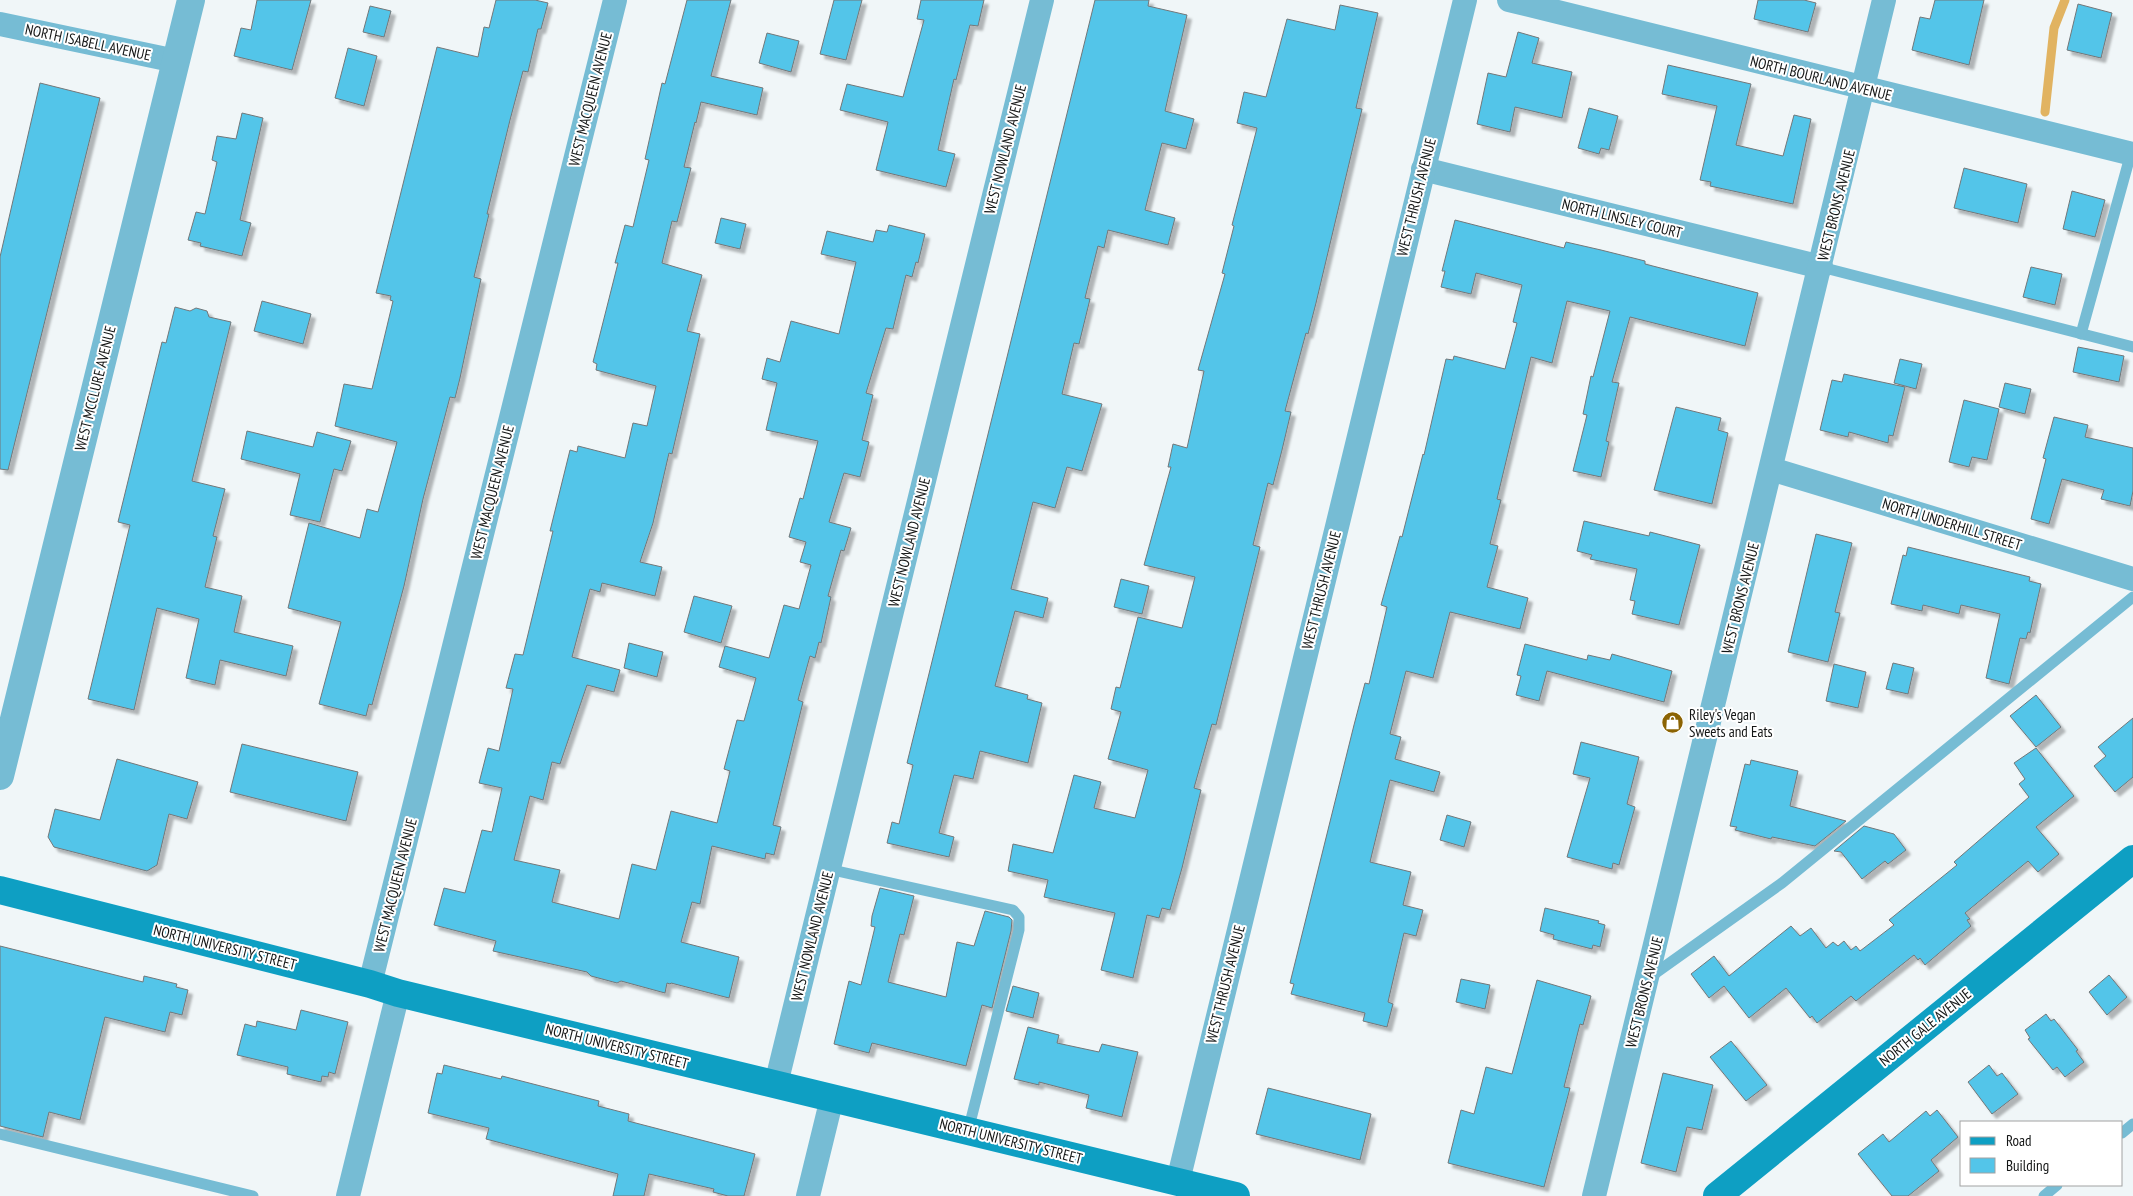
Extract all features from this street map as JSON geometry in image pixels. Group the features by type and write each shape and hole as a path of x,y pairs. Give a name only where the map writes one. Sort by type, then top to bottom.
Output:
{"main road":[{"name":"NORTH GALE AVENUE","path":"1717,1196 2133,859"},
{"name":"NORTH UNIVERSITY STREET","path":"0,890 370,984 398,993 1236,1196"}],"street":[{"name":"WEST MCCLURE AVENUE","path":"0,776 191,0"},
{"name":"WEST MACQUEEN AVENUE","path":"370,984 615,0"},
{"name":"WEST NOWLAND AVENUE","path":"776,1084 1042,0"},
{"name":"WEST THRUSH AVENUE","path":"1178,1181 1465,0"},
{"name":"NORTH BOURLAND AVENUE","path":"1509,0 1864,89 2132,153"},
{"name":"WEST BRONS AVENUE","path":"1594,1196 1821,267 1884,0"},
{"name":"NORTH ISABELL AVENUE","path":"0,24 176,61"},
{"name":"NORTH LINSLEY COURT","path":"1423,169 1821,267"},
{"name":"NORTH UNDERHILL STREET","path":"1771,469 2133,579"},
{"path":"348,1196 398,993"},
{"path":"808,1196 832,1098"}],"lane":[{"path":"2082,334 2132,153"},
{"path":"1821,267 2133,347"},
{"path":"1647,980 1782,883 2133,596"},
{"path":"828,869 1013,910 1019,917 1019,930 968,1130"},
{"path":"2123,1132 2133,1124"},
{"path":"0,1134 252,1196"},
{"path":"2044,1196 2057,1186"}],"building":[{"path":"257,0 311,0 292,70 234,56 241,28 251,30"},
{"path":"496,0 535,0 548,3 541,29 538,29 528,72 523,71 510,120 474,277 481,279 460,378 455,398 450,397 423,499 404,586 372,705 369,704 366,716 319,704 341,622 288,608 309,523 360,538 367,509 378,512 397,442 335,426 344,384 372,389 393,301 390,300 391,296 376,293 437,47 478,57 484,27 489,28"},
{"path":"687,0 731,0 711,76 763,88 757,115 701,102 695,122 684,167 691,168 677,222 672,221 662,263 702,275 687,331 700,334 672,454 669,453 653,523 640,562 662,567 655,596 602,583 600,592 590,589 572,657 620,670 614,692 587,685 560,764 552,762 543,800 530,796 514,860 560,870 552,902 619,919 632,864 656,870 671,811 717,823 730,771 724,769 737,720 744,721 756,678 719,667 725,646 769,658 784,605 799,609 811,565 800,562 806,542 789,537 800,498 803,499 818,441 766,430 777,383 762,379 767,358 780,362 791,321 839,334 856,262 821,254 827,231 873,242 876,230 887,232 889,225 925,234 918,263 916,262 912,277 906,275 893,329 886,328 866,393 873,395 862,440 869,442 860,477 844,473 829,522 851,528 844,551 841,550 828,596 831,597 821,643 819,642 815,658 810,656 798,700 803,702 773,825 781,827 774,855 766,853 765,859 712,846 700,904 692,902 681,942 739,957 729,998 671,983 667,983 665,993 621,981 617,983 591,976 587,972 493,951 496,941 434,925 444,888 465,893 482,830 492,832 502,788 479,783 488,748 499,751 513,689 506,688 515,654 523,655 553,531 550,531 570,450 577,452 578,446 625,458 633,423 647,426 656,386 596,370 597,364 593,362 618,263 615,263 625,225 633,227 649,160 645,159 662,83 665,84"},
{"path":"834,0 862,0 846,60 820,54"},
{"path":"921,0 984,0 978,26 970,25 956,80 954,79 938,150 955,154 946,187 876,170 888,122 840,110 847,84 903,97 924,20 917,19"},
{"path":"1095,0 1149,0 1148,6 1187,15 1165,111 1194,119 1186,149 1162,143 1145,210 1175,218 1168,245 1108,230 1104,248 1098,246 1085,298 1090,299 1079,344 1074,343 1062,394 1102,404 1082,471 1067,467 1055,508 1033,502 1011,589 1048,598 1043,618 1015,611 995,686 1028,695 1027,699 1042,703 1028,763 980,751 973,779 954,775 939,833 954,837 949,857 887,843 892,822 899,824 913,765 907,763"},
{"path":"1758,0 1804,0 1816,3 1808,32 1754,19"},
{"path":"1935,0 1984,0 1969,65 1912,50 1920,17 1930,19"},
{"path":"2078,4 2112,13 2101,58 2067,50"},
{"path":"1340,5 1378,13 1356,108 1362,109 1316,303 1285,411 1291,412 1282,450 1273,485 1268,483 1253,545 1260,547 1236,645 1216,725 1212,724 1194,788 1201,790 1182,868 1170,910 1162,908 1159,918 1147,915 1133,978 1101,970 1115,913 1044,897 1048,880 1008,871 1013,844 1053,853 1074,775 1101,782 1094,808 1135,818 1148,770 1108,759 1121,712 1111,709 1116,687 1120,688 1138,617 1182,628 1195,577 1144,565 1171,467 1168,467 1173,444 1187,448 1204,371 1198,370 1225,274 1222,273 1234,226 1232,225 1257,128 1237,123 1244,92 1266,97 1287,19 1335,30"},
{"path":"370,6 391,11 384,37 363,32"},
{"path":"1518,32 1539,38 1532,63 1572,72 1562,118 1515,107 1510,132 1477,124 1488,73 1506,77"},
{"path":"767,33 799,41 791,72 759,63"},
{"path":"348,48 377,56 364,106 335,98"},
{"path":"1668,65 1751,84 1736,145 1783,156 1794,115 1811,119 1793,204 1710,186 1711,182 1700,180 1717,106 1662,94"},
{"path":"40,83 100,98 8,470 0,469 0,257"},
{"path":"1589,108 1618,116 1609,150 1601,148 1599,154 1578,148"},
{"path":"242,113 263,118 240,220 251,223 242,256 200,246 201,243 188,240 196,212 205,214 217,162 212,160 217,136 236,139"},
{"path":"1964,168 2027,184 2018,223 1954,208"},
{"path":"2072,191 2105,200 2095,237 2063,229"},
{"path":"721,218 746,224 740,249 715,243"},
{"path":"1455,220 1564,248 1566,242 1601,250 1645,261 1645,264 1758,293 1745,346 1630,317 1612,382 1619,383 1606,441 1609,442 1601,477 1573,471 1587,415 1583,414 1591,376 1593,377 1610,311 1567,301 1552,363 1531,357 1497,499 1501,500 1490,544 1498,546 1487,587 1528,598 1520,629 1450,612 1433,678 1406,671 1390,734 1401,737 1395,759 1440,772 1434,792 1390,780 1370,862 1411,872 1403,905 1423,910 1416,936 1404,933 1388,1002 1393,1004 1387,1027 1363,1021 1365,1013 1291,994 1294,984 1290,983 1365,683 1369,684 1387,607 1381,605 1424,455 1446,359 1453,360 1454,356 1505,369 1517,323 1513,322 1522,285 1476,273 1471,294 1441,287 1445,271 1442,271"},
{"path":"2031,267 2062,274 2055,305 2023,297"},
{"path":"262,301 311,314 303,344 254,331"},
{"path":"175,307 190,311 196,308 207,311 209,317 231,322 192,481 225,489 213,536 217,537 205,587 242,596 234,632 293,646 286,676 220,660 215,685 186,678 199,619 157,608 134,710 88,699 130,525 118,522 162,342 166,343"},
{"path":"2078,347 2124,356 2119,382 2073,372"},
{"path":"1900,359 1922,364 1916,389 1894,383"},
{"path":"1844,374 1905,387 1893,436 1889,435 1888,443 1849,432 1848,437 1820,430 1832,380 1842,382"},
{"path":"2005,383 2031,389 2025,414 1999,407"},
{"path":"1964,400 1999,409 1987,460 1972,457 1969,467 1949,462"},
{"path":"1676,407 1721,418 1718,430 1728,433 1712,504 1654,490"},
{"path":"2054,417 2088,425 2085,437 2133,448 2133,491 2130,506 2101,499 2104,490 2062,479 2049,524 2031,519 2046,459 2043,458"},
{"path":"247,431 313,447 317,432 351,441 342,471 334,469 320,522 290,515 300,474 241,459"},
{"path":"1584,521 1649,536 1650,532 1700,545 1679,625 1632,614 1635,601 1630,600 1637,569 1590,559 1592,555 1577,551"},
{"path":"1816,534 1852,543 1835,612 1840,613 1828,662 1788,652"},
{"path":"1908,547 2030,577 2029,581 2041,584 2030,633 2028,632 2026,639 2020,638 2009,684 1986,678 2000,614 1961,605 1959,614 1923,605 1922,611 1891,604 1903,555 1906,556"},
{"path":"1121,579 1149,586 1142,614 1114,607"},
{"path":"694,596 732,606 721,643 684,632"},
{"path":"629,643 663,652 657,677 624,668"},
{"path":"1525,644 1587,660 1588,655 1610,660 1612,654 1672,671 1664,702 1547,671 1539,701 1516,695 1521,676 1517,675"},
{"path":"1893,663 1914,668 1908,694 1886,689"},
{"path":"1834,664 1866,672 1858,708 1826,701"},
{"path":"2036,695 2061,727 2036,747 2010,716"},
{"path":"2133,718 2133,777 2115,792 2094,766 2106,756 2098,747"},
{"path":"1581,742 1639,757 1627,804 1635,807 1619,865 1613,863 1612,869 1567,857 1590,778 1573,774"},
{"path":"242,744 358,772 346,821 230,792"},
{"path":"2036,748 2074,796 2036,827 2059,854 2038,872 2028,861 1965,913 1970,919 1967,920 1971,926 1925,965 1920,958 1918,960 1914,955 1856,1001 1851,996 1817,1023 1812,1016 1810,1018 1786,988 1749,1018 1724,986 1709,998 1691,974 1714,956 1729,976 1791,926 1800,936 1811,928 1826,948 1833,942 1838,946 1844,941 1851,950 1856,946 1860,951 1894,925 1889,920 1957,865 1954,862 2029,797 2019,784 2025,779 2014,763"},
{"path":"117,759 198,782 187,819 169,814 157,865 147,871 54,847 48,837 55,809 100,820"},
{"path":"1751,760 1798,771 1790,806 1846,821 1815,846 1772,837 1771,839 1735,830 1737,827 1730,826 1745,764 1750,765"},
{"path":"1447,815 1471,822 1464,847 1440,840"},
{"path":"1864,826 1894,834 1906,850 1888,864 1885,861 1862,879 1841,852 1834,851"},
{"path":"880,888 914,896 904,935 900,934 888,982 946,997 957,942 974,946 985,911 1009,917 1012,920 992,1008 982,1005 966,1066 872,1043 869,1053 834,1044 849,981 861,985 875,927 871,926 872,916"},
{"path":"1545,908 1599,921 1598,923 1605,925 1600,947 1593,945 1592,949 1553,939 1554,935 1540,931"},
{"path":"0,946 143,982 144,976 177,984 176,987 188,990 182,1015 170,1012 165,1032 105,1017 80,1120 49,1112 43,1137 0,1126"},
{"path":"2109,975 2127,997 2107,1015 2089,992"},
{"path":"1461,979 1490,985 1485,1009 1456,1002"},
{"path":"1537,980 1591,996 1583,1025 1580,1024 1564,1087 1570,1088 1544,1187 1448,1163 1461,1110 1474,1114 1486,1067 1512,1074"},
{"path":"1013,986 1039,993 1033,1018 1006,1011"},
{"path":"301,1010 348,1022 335,1074 329,1072 328,1077 322,1076 321,1082 287,1074 288,1067 237,1055 245,1024 256,1027 257,1021 296,1030"},
{"path":"2046,1014 2051,1021 2054,1019 2078,1050 2076,1051 2084,1062 2065,1077 2057,1067 2053,1070 2028,1039 2030,1038 2025,1030"},
{"path":"1028,1027 1059,1035 1057,1043 1099,1052 1102,1044 1138,1052 1122,1117 1086,1108 1089,1095 1039,1082 1039,1085 1014,1079"},
{"path":"1731,1041 1767,1085 1746,1101 1710,1057"},
{"path":"444,1065 501,1079 502,1076 599,1101 598,1106 629,1114 628,1121 755,1154 744,1196 728,1196 713,1192 714,1189 649,1174 644,1196 613,1196 618,1174 486,1139 489,1128 428,1113 437,1073 442,1074"},
{"path":"1989,1065 1997,1076 2002,1073 2018,1094 1992,1114 1968,1082"},
{"path":"1663,1073 1713,1085 1702,1130 1687,1127 1676,1172 1641,1163"},
{"path":"1268,1088 1371,1114 1360,1160 1256,1134"},
{"path":"1937,1110 1958,1137 1931,1160 1939,1171 1908,1196 1892,1196 1858,1154 1883,1134 1889,1142 1926,1111 1930,1116"}],"waterway":[{"path":"2045,112 2054,28 2065,0"}],"place":[{"name":"Riley's Vegan Sweets and Eats","path":"1673,723"}]}
